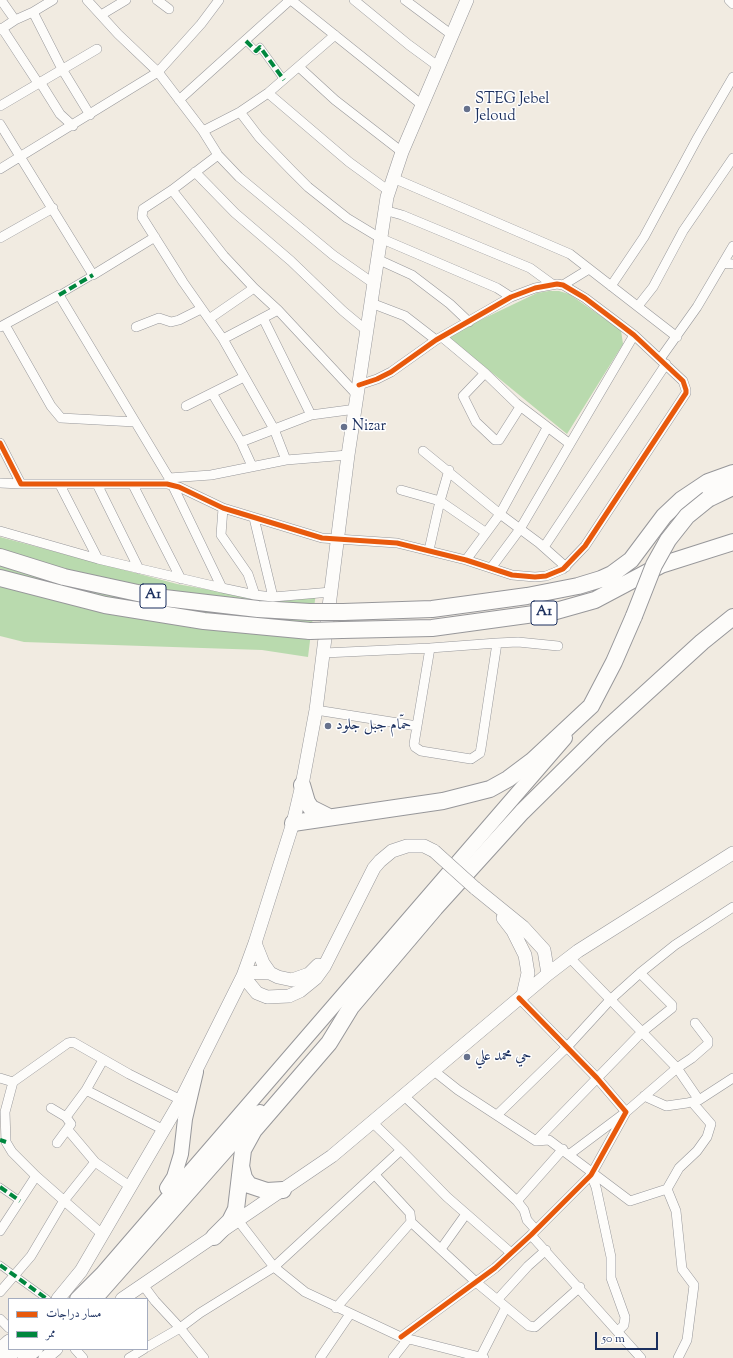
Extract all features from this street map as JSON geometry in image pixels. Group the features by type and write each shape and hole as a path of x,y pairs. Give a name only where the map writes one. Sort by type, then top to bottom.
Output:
{"highway":[{"name":"A1","path":"0,557 64,577 156,597 250,608 310,612 432,609 526,596 578,586 601,579 617,571 631,560 664,516 680,500 708,482 733,473"},
{"path":"293,823 443,801 490,789 508,779 532,760 591,706 614,662 654,565 668,540 687,516 708,499 733,487"},
{"name":"A1","path":"0,578 105,605 218,623 310,631 432,628 556,611 595,600 661,565 733,542"},
{"path":"214,1237 230,1220 236,1209 240,1164 243,1150 254,1130 330,1043 351,1007 435,908 522,812 606,729 702,642 733,617"},
{"path":"302,785 307,802 311,808 329,817"},
{"path":"240,1164 244,1178 249,1184 267,1191 283,1190"}],"main road":[{"path":"59,1298 82,1271 196,1072 244,974 293,823 302,785 316,710 348,455 359,390 384,210 402,152 439,67 464,1"},
{"path":"78,1298 102,1274 140,1228 591,706"},
{"path":"244,974 257,993 267,997 289,996 300,991 316,978 329,957 374,868 392,851 407,846 424,846 434,851 489,901 523,927 546,955 547,975"},
{"path":"124,1298 214,1237 237,1219 283,1190 332,1156 403,1095 434,1071 547,975 574,954 733,853"},
{"path":"489,901 513,931 525,955 535,967 547,975"},
{"path":"536,942 554,953 574,954"},
{"path":"255,943 263,963 270,973 278,977 292,980 309,974 329,957"},
{"path":"521,997 528,973 525,955"},
{"path":"244,974 270,973"},
{"path":"96,1298 351,1007"},
{"path":"140,1228 174,1177 181,1154 186,1119 196,1072"},
{"path":"0,1349 8,1342"},
{"path":"6,1358 16,1350"},
{"path":"25,1358 35,1350"},
{"path":"45,1358 55,1350"}],"street":[{"path":"1,0 15,20"},
{"path":"54,0 1,29 60,114 73,126"},
{"path":"88,0 158,72 203,131 218,154 257,192 333,255 373,283"},
{"path":"101,15 126,0"},
{"path":"157,0 169,9"},
{"path":"0,169 73,126 158,72 201,24 219,0"},
{"path":"179,100 291,0 422,105"},
{"path":"354,0 409,45 439,67"},
{"path":"405,0 452,35"},
{"path":"729,0 733,4"},
{"path":"33,12 62,69 90,115"},
{"path":"203,131 240,112 268,93 335,35"},
{"path":"246,41 256,51 260,47 284,80"},
{"path":"0,106 97,49"},
{"path":"299,67 335,100 402,152"},
{"path":"611,286 644,237 695,142 733,77"},
{"path":"268,93 349,162 389,191"},
{"path":"240,112 259,137 308,187 347,218 380,238 497,288 511,297"},
{"path":"0,124 93,275"},
{"path":"218,154 142,211 143,219 202,309 224,339 274,429 286,460"},
{"path":"638,306 653,287 683,231 733,158"},
{"path":"195,172 235,213 292,261 343,311 367,331"},
{"path":"393,178 564,251 677,337"},
{"path":"171,482 223,508 322,538 384,542 429,550 490,568 528,577 546,576 566,568 585,546 686,393 686,386 683,381 634,335 585,298 563,285 552,284 535,288 511,297 439,338 391,372 359,390 254,288 224,256 172,190"},
{"path":"0,238 52,208"},
{"path":"384,210 402,215 504,257 537,272 552,284"},
{"path":"135,422 66,420 61,418 50,406 3,326 59,295 155,237"},
{"path":"544,547 663,361 733,246"},
{"path":"377,259 412,275 450,304 469,322"},
{"path":"723,263 733,264"},
{"path":"563,285 589,269"},
{"path":"209,319 254,288"},
{"path":"59,295 171,482 222,588"},
{"path":"371,303 405,316 439,338 485,373 520,406 547,428 570,444"},
{"path":"136,327 159,318 170,322 179,320 202,309"},
{"path":"224,339 278,310"},
{"path":"263,318 311,415"},
{"path":"490,568 520,529 634,335"},
{"path":"485,373 463,396 476,422 495,440 498,440 520,406"},
{"path":"186,406 244,377"},
{"path":"212,393 241,442 252,466"},
{"path":"241,442 311,415 356,409"},
{"path":"466,560 500,514 547,428"},
{"path":"0,443 21,484"},
{"path":"423,451 449,470 500,514 544,547 566,568"},
{"path":"0,483 133,485 171,482 286,460 348,455"},
{"path":"429,550 440,501 449,470"},
{"path":"97,484 139,569"},
{"path":"60,485 98,559"},
{"path":"133,485 181,579"},
{"path":"401,490 440,501 486,532"},
{"path":"223,508 221,535 248,574 255,595"},
{"path":"254,518 273,596"},
{"path":"0,531 98,559 255,595 273,596 332,592"},
{"path":"324,653 518,642 558,646"},
{"path":"430,648 414,744 415,747 421,751 471,759 480,753 497,643"},
{"path":"316,710 417,726"},
{"path":"496,1115 567,1047 610,1000 640,973 675,945 733,907"},
{"path":"434,1071 458,1090 536,1141 549,1140 567,1152 593,1174 630,1201 667,1189 679,1168 697,1151 711,1128 709,1120 695,1101 677,1068 610,1000 574,954"},
{"path":"536,1141 642,1032 673,1006 640,973"},
{"path":"521,997 597,1078 626,1112"},
{"path":"517,1200 567,1152 626,1112 677,1068 692,1058 708,1044 708,1040 695,1022"},
{"path":"103,1234 64,1202 36,1176 3,1141 5,1112 13,1082 70,1042 75,1043 103,1060 181,1100"},
{"path":"66,1117 86,1090 103,1060"},
{"path":"0,1078 13,1082"},
{"path":"644,1096 666,1106 695,1101 733,1078"},
{"path":"86,1090 164,1130"},
{"path":"403,1095 517,1200 524,1210 527,1220 546,1250 641,1358"},
{"path":"51,1108 66,1117 71,1124 57,1143"},
{"path":"393,1358 404,1338 477,1283 534,1232 593,1174 626,1112"},
{"path":"372,1122 466,1214 510,1252"},
{"path":"68,1130 95,1162 130,1187"},
{"path":"148,1346 180,1328 200,1313 274,1267 375,1175 400,1150"},
{"path":"0,1292 31,1256 64,1202 95,1162"},
{"path":"593,1174 610,1250 612,1278 625,1317 624,1325 618,1332"},
{"path":"375,1175 410,1213 411,1222 477,1283 529,1326 535,1327 580,1287"},
{"path":"0,1231 36,1176"},
{"path":"0,1187 20,1201"},
{"path":"667,1189 676,1211 682,1270 694,1285 687,1340 678,1358"},
{"path":"440,1249 466,1214"},
{"path":"237,1219 274,1267 305,1292 336,1308 404,1338 481,1358 506,1307"},
{"path":"336,1308 411,1222"},
{"path":"498,1299 528,1266 546,1250"},
{"path":"0,1265 14,1277 46,1298"},
{"path":"143,1285 202,1355 191,1358"},
{"path":"325,1356 350,1314"},
{"path":"0,1319 8,1327"},
{"path":"76,1350 83,1358"},
{"path":"129,1358 142,1350"}],"green space":[{"path":"559,291 569,294 621,330 623,344 567,434 447,336 537,293"},
{"path":"0,537 177,584 216,591 277,596 316,592 308,657 262,650 24,642 0,636"}],"marked path":[{"path":"246,41 256,51 260,47 284,80"},
{"path":"59,295 93,275"},
{"path":"0,1140 6,1142"},
{"path":"0,1187 20,1201"},
{"path":"0,1265 46,1298"}],"cycle path":[{"path":"0,443 21,484 167,484 179,487 223,508 322,538 397,543 466,560 512,575 535,577 546,576 563,569 585,546 686,393 683,381 634,335 585,298 563,285 557,284 535,288 511,297 436,340 391,372 377,379 359,385"},
{"path":"401,1337 495,1268 531,1235 591,1175 626,1112 597,1078 519,998"}],"place":[{"name":"STEG Jebel Jeloud","path":"467,109"},
{"name":"Nizar","path":"344,427"},
{"name":"حمّام جبل جلود","path":"328,726"},
{"name":"حي محمد علي","path":"467,1057"}]}
